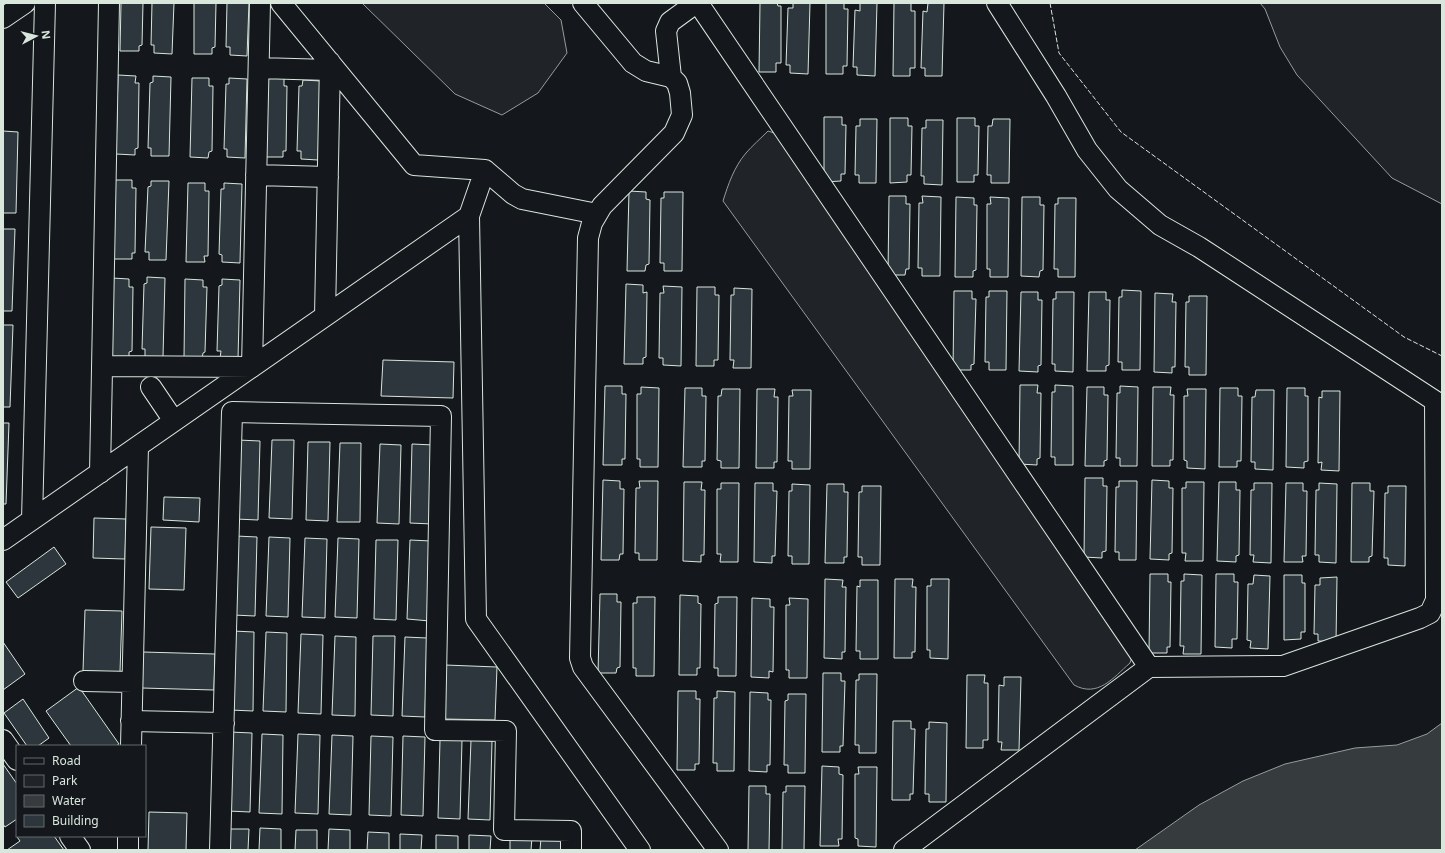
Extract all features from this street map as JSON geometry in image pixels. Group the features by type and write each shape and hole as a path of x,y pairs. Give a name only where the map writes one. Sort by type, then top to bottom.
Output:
{"lane":[{"path":"3,18 25,3"},
{"path":"32,520 45,3"},
{"path":"100,473 109,3"},
{"path":"252,367 260,3"},
{"path":"282,3 330,66 414,165 485,170 522,200 597,214"},
{"path":"583,3 633,63 646,70 671,77 677,83 680,93 682,115 674,133 602,206 592,222 588,238 580,658 583,667 714,849"},
{"path":"671,77 666,32 670,22 697,3 1149,667"},
{"path":"904,850 1149,667 1283,666 1420,618 1430,613 1436,600 1439,500 1435,401 1199,247 1160,225 1118,188 1086,150 1056,96 997,3"},
{"path":"259,68 330,66"},
{"path":"325,316 330,66"},
{"path":"485,170 469,216 476,618 640,850"},
{"path":"256,175 328,177"},
{"path":"3,540 469,216"},
{"path":"102,366 252,367"},
{"path":"151,387 174,421"},
{"path":"218,390 232,412 220,850"},
{"path":"232,412 472,416"},
{"path":"441,416 436,730 506,731 504,830 571,831 571,850"},
{"path":"131,745 138,446"},
{"path":"84,681 132,682"},
{"path":"131,721 224,722"},
{"path":"3,740 16,759"},
{"path":"71,837 80,850"},
{"path":"128,837 128,850"}],"green space":[{"path":"362,3 544,3 561,20 567,53 538,93 502,115 455,94"},
{"path":"1260,3 1442,3 1442,204 1392,178 1297,75 1280,47 1265,9"},
{"path":"768,131 777,134 1132,657 1130,663 1105,684 1098,688 1090,689 1074,685 723,201 729,182 738,164 748,150"}],"water":[{"path":"1442,723 1442,850 1135,850 1199,805 1243,781 1285,764 1355,748 1397,745 1427,734"}],"building":[{"path":"121,3 143,3 142,45 139,46 139,51 120,51"},
{"path":"152,3 174,3 172,54 154,53 154,45 151,45"},
{"path":"194,3 216,3 215,47 212,48 212,54 194,54"},
{"path":"227,3 249,3 247,56 230,55 230,47 226,47"},
{"path":"760,3 777,3 778,6 781,6 781,63 776,63 776,72 759,72"},
{"path":"793,3 810,3 808,74 790,73 790,65 786,65 788,8 793,8"},
{"path":"826,3 844,3 844,9 848,9 847,66 843,66 843,74 826,74"},
{"path":"860,3 877,3 875,76 857,75 857,67 853,67 855,10 860,11"},
{"path":"894,3 911,3 911,11 915,11 915,68 910,68 910,76 893,76"},
{"path":"928,3 944,3 942,76 925,76 925,68 921,68 923,11 927,12"},
{"path":"118,75 136,76 135,83 139,83 138,148 135,149 135,155 116,154"},
{"path":"153,76 171,77 169,156 151,156 151,148 148,148 150,83 153,82"},
{"path":"266,77 284,78 284,86 287,86 286,151 283,151 283,157 265,157"},
{"path":"192,78 209,78 209,86 213,86 212,151 209,152 208,158 190,157"},
{"path":"229,78 247,79 245,158 227,157 227,149 224,149 226,84 229,84"},
{"path":"303,80 321,81 318,160 301,159 301,151 297,151 299,86 302,86"},
{"path":"824,117 842,117 842,125 846,125 845,174 841,174 841,181 824,182"},
{"path":"890,118 908,118 908,126 912,126 911,175 907,175 907,182 890,183"},
{"path":"957,118 975,118 975,126 979,126 978,175 974,175 974,182 957,182"},
{"path":"860,119 877,119 876,183 859,183 859,175 855,175 856,126 860,126"},
{"path":"993,119 1010,119 1009,183 991,183 991,175 987,175 988,126 992,126"},
{"path":"926,120 943,120 942,185 924,184 924,176 921,176 922,128 926,128"},
{"path":"3,131 18,132 16,213 3,213"},
{"path":"115,180 132,180 132,188 136,188 135,253 132,253 132,259 113,259"},
{"path":"151,181 169,181 166,260 149,260 149,252 145,252 148,187 151,186"},
{"path":"188,183 205,183 205,191 209,191 208,256 204,256 205,262 186,262"},
{"path":"224,183 242,184 240,263 222,262 222,255 219,254 221,189 224,189"},
{"path":"629,191 646,192 646,199 650,200 649,264 646,265 645,271 627,271"},
{"path":"664,192 683,192 682,271 664,271 664,263 660,263 661,198 664,198"},
{"path":"889,196 906,196 906,204 910,204 909,269 906,269 905,275 888,275"},
{"path":"922,196 941,197 940,276 922,276 922,268 918,268 919,203 923,203"},
{"path":"956,197 974,198 974,205 977,205 976,270 973,271 973,277 955,277"},
{"path":"990,197 1009,198 1008,277 990,277 990,269 987,269 987,204 991,204"},
{"path":"1022,197 1040,197 1040,205 1044,205 1043,270 1040,271 1039,277 1021,276"},
{"path":"1058,198 1076,198 1075,277 1058,277 1058,269 1054,269 1055,204 1058,204"},
{"path":"3,229 15,229 12,311 3,311"},
{"path":"147,277 165,278 163,357 145,357 145,349 142,349 144,284 147,283"},
{"path":"112,278 129,279 129,287 133,287 132,351 129,352 129,358 110,357"},
{"path":"185,279 203,280 203,287 207,287 205,352 203,353 202,359 184,358"},
{"path":"222,279 240,280 238,359 220,358 221,351 217,351 219,286 222,285"},
{"path":"626,284 643,285 643,293 647,292 646,357 643,358 643,364 624,364"},
{"path":"663,286 682,287 681,366 663,365 663,358 659,358 660,293 664,293"},
{"path":"697,287 715,287 715,295 719,295 718,360 714,360 714,366 696,366"},
{"path":"734,288 752,289 751,368 733,368 734,360 730,360 731,295 734,295"},
{"path":"1122,290 1141,291 1140,370 1122,370 1122,362 1118,362 1119,297 1122,297"},
{"path":"954,291 972,291 972,299 976,299 974,364 971,365 971,370 953,370"},
{"path":"989,291 1007,291 1006,370 989,370 989,362 985,362 986,297 989,297"},
{"path":"1021,292 1038,292 1038,300 1042,300 1041,365 1038,366 1038,372 1019,371"},
{"path":"1056,292 1074,292 1073,372 1055,371 1055,364 1052,364 1053,299 1056,299"},
{"path":"1089,292 1106,292 1106,300 1110,300 1109,365 1106,366 1106,371 1087,371"},
{"path":"1155,293 1173,294 1172,302 1176,302 1175,367 1172,367 1172,373 1154,372"},
{"path":"1189,296 1207,296 1206,375 1189,375 1189,367 1185,367 1186,302 1189,302"},
{"path":"3,325 13,325 10,407 3,407"},
{"path":"383,360 454,362 453,398 381,396"},
{"path":"1020,385 1038,385 1037,393 1041,393 1040,458 1037,459 1037,465 1019,464"},
{"path":"1055,385 1073,386 1073,465 1055,465 1055,457 1051,457 1052,392 1055,392"},
{"path":"605,386 622,386 622,394 626,394 625,459 622,459 622,465 603,465"},
{"path":"1120,386 1138,387 1137,466 1120,466 1120,458 1116,458 1117,393 1120,393"},
{"path":"641,387 659,388 658,467 640,467 640,459 637,459 637,394 641,394"},
{"path":"1087,387 1104,387 1104,395 1108,395 1107,460 1104,461 1104,466 1085,466"},
{"path":"1153,387 1171,387 1170,395 1174,395 1173,460 1170,460 1170,466 1152,466"},
{"path":"685,388 702,388 702,396 706,396 705,461 702,461 702,467 683,467"},
{"path":"1220,388 1238,388 1238,396 1242,396 1241,461 1237,461 1237,467 1219,467"},
{"path":"1287,388 1305,388 1305,396 1308,396 1308,461 1304,462 1304,468 1286,467"},
{"path":"722,389 740,389 739,468 721,468 721,461 717,460 718,396 721,396"},
{"path":"757,389 775,389 774,397 778,397 777,462 774,462 774,468 756,468"},
{"path":"1187,389 1206,389 1205,469 1187,468 1187,461 1184,460 1184,396 1188,396"},
{"path":"792,390 811,390 810,469 792,469 792,461 788,461 789,396 793,396"},
{"path":"1256,390 1274,390 1273,470 1255,469 1255,462 1251,462 1252,397 1255,397"},
{"path":"1322,391 1340,391 1339,471 1321,470 1322,462 1318,463 1319,397 1322,398"},
{"path":"3,423 9,423 6,504 3,504"},
{"path":"238,440 260,441 258,520 236,519"},
{"path":"272,440 294,440 292,519 269,518"},
{"path":"308,442 330,442 328,521 306,520"},
{"path":"340,443 361,443 360,522 337,522"},
{"path":"380,444 401,445 399,524 377,523"},
{"path":"412,444 434,445 432,524 410,523"},
{"path":"1085,478 1103,478 1103,486 1107,486 1106,551 1102,552 1102,558 1084,557"},
{"path":"603,480 620,481 620,489 624,489 623,554 620,554 619,560 601,560"},
{"path":"1152,480 1169,481 1169,488 1173,488 1172,553 1169,554 1169,560 1150,559"},
{"path":"639,481 658,481 657,560 639,560 639,553 635,553 636,488 640,488"},
{"path":"1119,481 1137,481 1136,560 1119,560 1119,552 1115,552 1116,487 1119,487"},
{"path":"684,482 702,482 701,490 705,490 704,555 701,555 701,562 683,561"},
{"path":"1186,482 1204,482 1203,561 1185,561 1186,553 1182,553 1182,488 1186,488"},
{"path":"1219,482 1236,482 1236,490 1240,490 1239,555 1236,556 1236,562 1217,561"},
{"path":"721,483 739,483 738,562 720,562 721,554 717,554 717,489 721,489"},
{"path":"755,483 773,483 773,491 777,491 775,556 772,556 772,563 754,562"},
{"path":"1254,483 1272,483 1271,563 1253,562 1254,555 1250,555 1251,490 1254,490"},
{"path":"1286,483 1303,483 1303,491 1307,491 1306,556 1302,556 1303,562 1284,562"},
{"path":"1319,483 1337,484 1336,563 1319,562 1319,555 1315,555 1316,490 1319,490"},
{"path":"1352,483 1370,483 1370,491 1374,491 1372,556 1369,557 1369,562 1351,562"},
{"path":"792,484 810,485 809,564 792,564 792,556 788,556 789,491 792,491"},
{"path":"827,484 844,484 844,492 848,492 847,557 844,557 844,563 825,563"},
{"path":"862,486 881,486 880,565 862,565 862,557 858,557 859,492 862,492"},
{"path":"1388,486 1406,486 1405,566 1388,565 1388,558 1384,558 1385,493 1388,493"},
{"path":"164,497 200,498 199,522 163,520"},
{"path":"94,518 126,519 125,559 93,558"},
{"path":"151,527 186,528 184,590 149,589"},
{"path":"236,536 257,537 255,616 233,615"},
{"path":"269,537 290,538 288,617 266,616"},
{"path":"305,538 327,539 325,618 302,617"},
{"path":"338,538 359,539 357,618 335,617"},
{"path":"376,540 398,540 396,620 374,619"},
{"path":"410,540 431,541 430,621 407,619"},
{"path":"54,547 66,564 18,598 6,582"},
{"path":"1150,574 1168,574 1168,582 1171,582 1170,647 1167,647 1167,653 1149,653"},
{"path":"1184,574 1202,575 1201,654 1183,654 1184,646 1180,646 1181,581 1184,581"},
{"path":"1216,574 1234,574 1234,582 1238,582 1237,639 1232,639 1232,648 1215,647"},
{"path":"1254,575 1270,576 1268,649 1250,648 1251,641 1247,640 1248,584 1253,584"},
{"path":"1284,575 1302,575 1302,583 1305,583 1305,632 1301,632 1301,639 1284,640"},
{"path":"1337,577 1336,642 1318,641 1318,634 1314,634 1315,585 1320,585 1320,578"},
{"path":"825,579 843,580 842,587 846,587 845,652 842,652 842,659 824,658"},
{"path":"895,579 913,579 912,587 916,587 915,652 912,652 912,658 894,658"},
{"path":"931,579 949,579 948,659 930,658 930,650 927,650 927,586 931,586"},
{"path":"860,580 878,580 878,659 860,659 860,651 856,651 857,586 860,587"},
{"path":"600,594 617,594 617,602 621,602 620,667 617,668 616,673 598,673"},
{"path":"680,595 698,596 698,603 701,604 700,668 697,668 697,675 679,675"},
{"path":"637,597 655,597 654,676 636,676 636,668 633,668 633,603 637,603"},
{"path":"718,597 737,597 736,676 718,676 718,668 714,668 715,604 718,603"},
{"path":"752,598 770,599 770,607 774,607 773,672 769,671 769,678 751,677"},
{"path":"789,598 808,599 807,678 789,678 789,670 786,670 786,605 790,605"},
{"path":"85,610 122,611 120,672 83,671"},
{"path":"233,631 254,632 253,711 230,710"},
{"path":"266,632 287,633 286,712 263,711"},
{"path":"301,634 323,635 321,714 298,713"},
{"path":"335,636 356,637 355,716 332,715"},
{"path":"373,636 395,636 393,716 371,715"},
{"path":"405,637 427,638 425,717 402,716"},
{"path":"3,642 25,674 3,690"},
{"path":"143,652 215,654 214,690 142,688"},
{"path":"445,665 497,667 495,720 444,719"},
{"path":"823,673 841,673 841,681 845,681 843,746 840,746 840,752 822,752"},
{"path":"859,674 877,674 876,753 859,753 859,745 855,745 856,680 859,680"},
{"path":"967,675 985,675 984,683 988,683 988,740 983,740 983,748 966,748"},
{"path":"1004,677 1021,677 1019,750 1001,750 1002,742 998,742 999,685 1004,686"},
{"path":"79,687 119,744 70,745 46,711"},
{"path":"678,691 696,691 696,699 700,699 699,764 695,764 695,770 677,770"},
{"path":"717,691 735,692 734,771 717,771 717,763 713,763 714,698 717,698"},
{"path":"750,692 768,693 768,700 771,700 770,765 767,765 767,772 749,771"},
{"path":"788,694 806,694 805,773 788,773 788,765 784,765 785,701 788,700"},
{"path":"23,699 49,738 39,745 26,745 4,713"},
{"path":"893,721 911,721 911,729 915,729 913,794 910,794 910,800 892,800"},
{"path":"929,722 947,723 946,802 929,802 929,794 925,794 926,729 929,729"},
{"path":"230,732 252,733 250,812 228,811"},
{"path":"262,734 283,735 282,814 259,813"},
{"path":"298,734 320,735 318,814 295,813"},
{"path":"332,735 353,736 351,815 329,814"},
{"path":"371,736 393,737 391,816 369,815"},
{"path":"403,736 425,737 423,816 401,815"},
{"path":"440,740 462,740 460,819 438,818"},
{"path":"471,740 492,741 490,820 468,819"},
{"path":"3,764 16,783 16,820 5,827 3,824"},
{"path":"822,766 839,767 839,774 843,775 842,839 838,839 839,846 820,846"},
{"path":"858,767 877,767 876,847 858,846 858,839 855,838 855,774 859,774"},
{"path":"749,786 766,786 766,794 770,794 769,850 748,850"},
{"path":"786,786 805,786 804,850 782,850 783,792 786,792"},
{"path":"149,812 187,813 186,850 148,850"},
{"path":"260,828 281,829 281,850 259,850"},
{"path":"227,829 249,829 248,850 226,850"},
{"path":"329,829 350,830 350,850 328,850"},
{"path":"296,830 317,830 317,850 295,850"},
{"path":"368,832 389,833 389,850 367,850"},
{"path":"400,834 422,835 421,850 400,850"},
{"path":"436,835 458,836 458,850 436,850"},
{"path":"469,835 491,836 490,850 469,850"},
{"path":"510,836 532,837 531,850 510,850"},
{"path":"17,837 55,837 64,850 7,850 20,841"},
{"path":"541,838 562,838 562,850 540,850"}],"fence":[{"path":"1050,3 1059,53 1121,132 1404,337 1442,356"}]}
